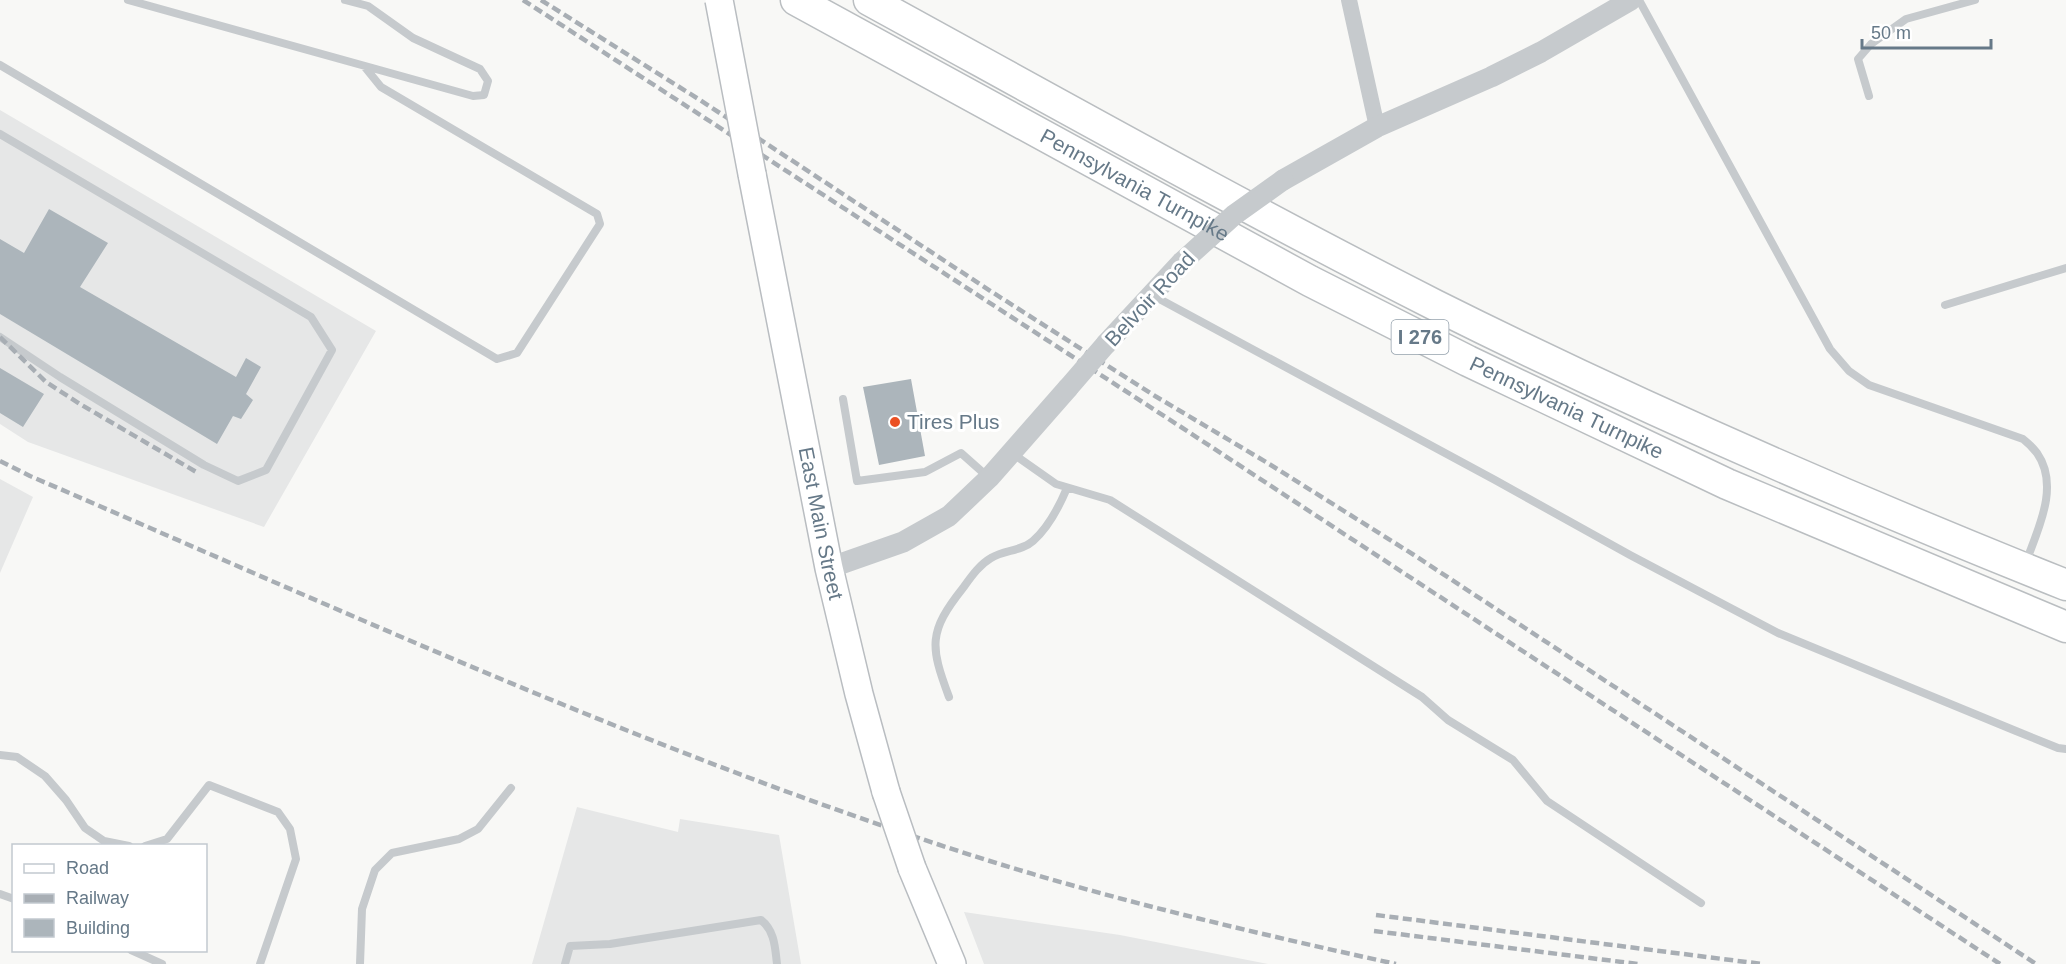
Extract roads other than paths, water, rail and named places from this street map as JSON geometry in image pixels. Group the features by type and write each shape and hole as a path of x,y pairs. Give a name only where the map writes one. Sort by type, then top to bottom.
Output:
{"highway":[{"name":"Pennsylvania Turnpike","path":"796,0 1310,281 1468,361 1727,484 2066,627"},
{"name":"Pennsylvania Turnpike","path":"869,0 1320,245 1456,315 1687,424 2066,585"}],"main road":[{"name":"East Main Street","path":"719,0 829,568 859,694 886,792 912,868 952,964"}],"street":[{"path":"1349,0 1377,127"},
{"name":"Belvoir Road","path":"829,568 903,542 949,516 988,478 1182,262 1234,215 1283,180 1377,127 1491,77 1541,52 1631,0"}],"lane":[{"path":"128,0 473,96 484,95 488,81 480,69 413,38 368,6 345,0"},
{"path":"1639,0 1830,350 1849,371 1869,385 2024,439 2037,453 2046,472 2047,498 2024,568"},
{"path":"1869,96 1858,59 1871,44 1906,19 1975,0"},
{"path":"0,65 497,360 517,353 600,224 597,214 381,87 364,66"},
{"path":"0,134 311,317 332,350 266,470 238,481 204,465 60,377 0,337"},
{"path":"1945,305 2066,268"},
{"path":"1151,294 1778,633 2016,732 2058,748 2066,748"},
{"path":"843,399 857,481 925,472 961,453 988,478"},
{"path":"1011,452 1056,484 1110,500 1422,697 1448,720 1513,760 1547,801 1701,903"},
{"path":"949,697 937,666 935,653 938,626 942,617 970,578 988,559 1008,550 1023,547 1040,535 1057,510 1067,488"},
{"path":"0,755 17,757 45,776 66,800 85,828 104,841 119,844"},
{"path":"151,844 167,839 209,785 278,812 290,829 296,859 260,964"},
{"path":"360,964 362,909 375,870 392,853 459,839 478,830 512,788"},
{"path":"565,964 570,946 610,945 760,921 768,925 773,937 777,964"},
{"path":"133,952 162,964"}],"railway":[{"path":"523,0 1181,427 2000,964"},
{"path":"541,0 700,100 1155,396 1266,462 1414,555 2036,964"},
{"path":"0,337 46,382 198,473"},
{"path":"0,461 480,670 707,762 821,804 993,862 1107,895 1396,964"},
{"path":"1376,915 1762,964"},
{"path":"1374,931 1638,964"}],"place":[{"name":"Tires Plus","path":"895,422"}]}
